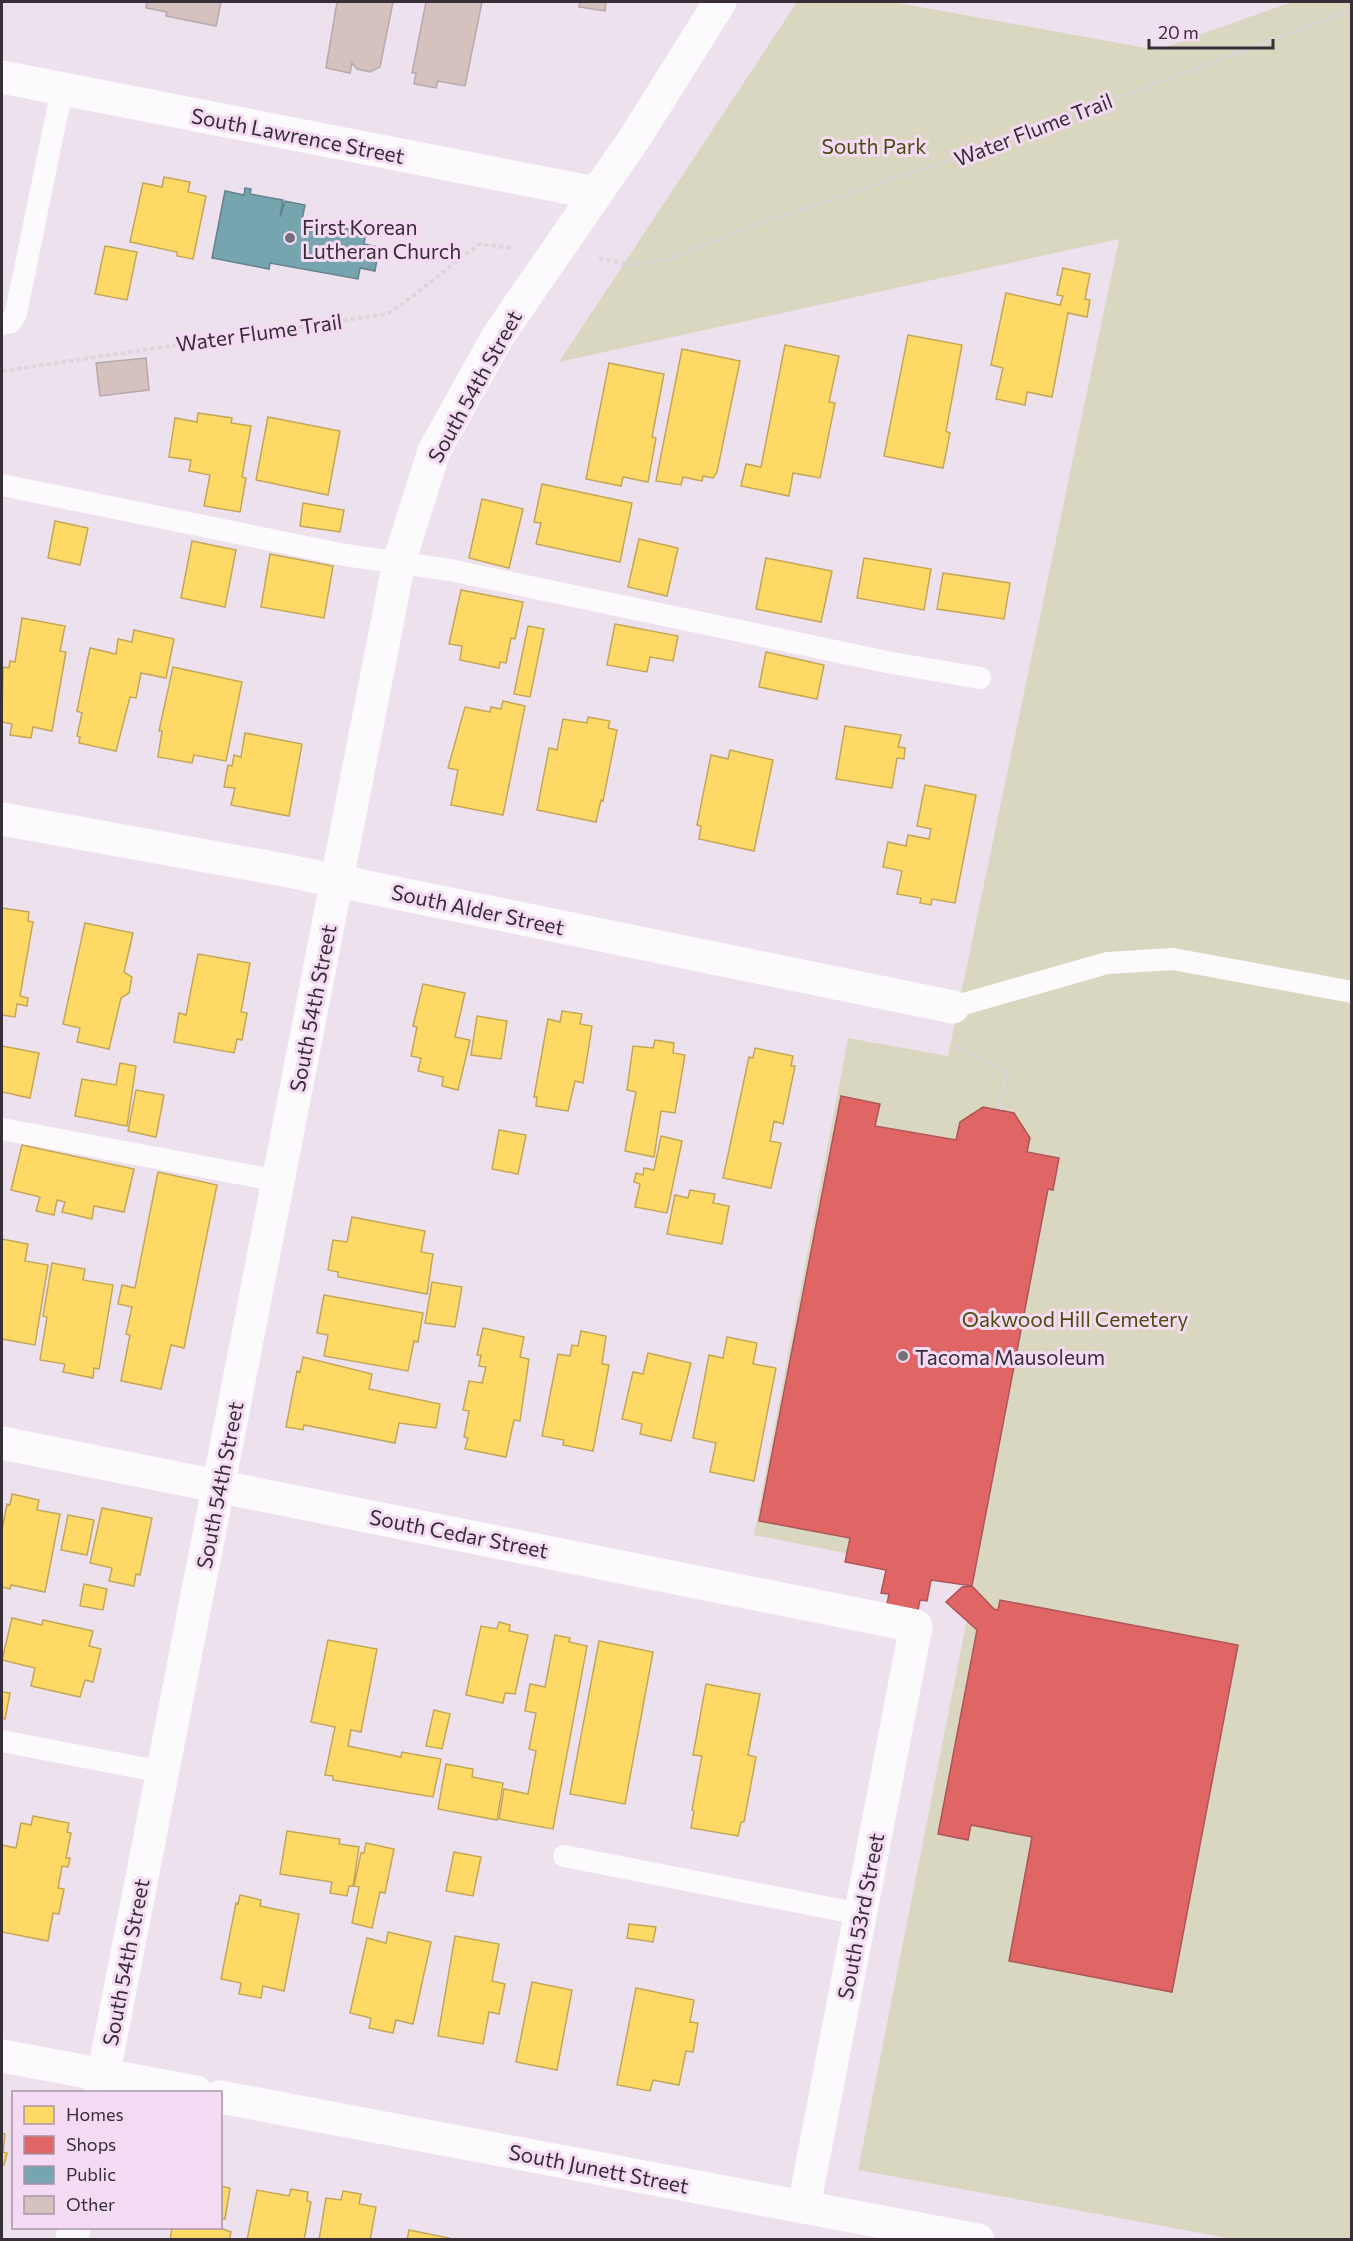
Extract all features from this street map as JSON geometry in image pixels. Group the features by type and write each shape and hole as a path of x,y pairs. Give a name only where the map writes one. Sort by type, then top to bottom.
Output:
{"street":[{"name":"South 54th Street","path":"102,2084 399,562 434,451 498,336 636,136 720,2"},
{"name":"South Lawrence Street","path":"2,77 595,193"},
{"name":"South Alder Street","path":"2,819 336,882 953,1007"},
{"name":"South Cedar Street","path":"2,1443 219,1484 916,1626"},
{"name":"South 53rd Street","path":"804,2206 916,1626"},
{"path":"2,2056 102,2084 184,2091"},
{"name":"South Junett Street","path":"222,2097 978,2240"}],"lane":[{"path":"2,324 11,322 16,313 62,89"},
{"path":"2,485 345,555 450,570 892,663 980,678"},
{"path":"953,1007 1107,963 1173,959 1352,992"},
{"path":"2,1129 279,1181"},
{"path":"2,1741 162,1772"},
{"path":"564,1856 860,1914"}],"path":[{"name":"Water Flume Trail","path":"609,259 631,265 671,258 747,228 977,151 1352,10"},
{"name":"Water Flume Trail","path":"2,371 387,314 419,293 450,265 480,244 495,246"},
{"path":"953,1044 1006,1071 1000,1110"}],"green space":[{"name":"Oakwood Hill Cemetery","path":"797,2 893,2 1157,50 1292,2 1351,2 1351,2239 1233,2239 858,2170 975,1579 754,1535 848,1038 948,1056 1119,239 559,362"}],"building: Homes":[{"path":"164,177 190,182 188,192 206,196 193,259 177,256 177,252 130,242 143,183 162,187"},
{"path":"105,246 137,252 127,300 95,294"},
{"path":"1063,268 1090,274 1085,299 1090,300 1087,317 1068,313 1052,397 1027,392 1025,405 996,399 1003,368 991,365 1006,293 1060,305 1063,296 1057,295"},
{"path":"908,335 962,345 946,431 950,433 943,468 884,456"},
{"path":"785,345 839,356 829,402 835,403 820,478 793,473 789,496 741,486 746,464 761,467"},
{"path":"682,349 740,361 717,472 713,478 703,476 702,481 683,477 681,485 656,481"},
{"path":"609,363 664,374 652,437 656,438 648,482 623,477 621,486 586,479"},
{"path":"198,413 232,418 231,423 251,426 242,477 246,478 240,512 204,506 210,475 189,471 191,460 169,457 175,418 197,422"},
{"path":"268,417 340,431 328,495 256,480"},
{"path":"542,484 632,503 620,562 536,544 541,523 534,522"},
{"path":"482,499 523,509 509,568 469,558"},
{"path":"303,503 344,510 340,532 300,526"},
{"path":"55,521 88,528 80,565 48,558"},
{"path":"639,539 678,548 667,596 628,587"},
{"path":"192,541 236,550 225,607 181,598"},
{"path":"270,554 333,566 324,618 261,607"},
{"path":"766,558 832,571 821,622 756,609"},
{"path":"864,558 931,569 924,610 857,598"},
{"path":"943,573 1010,583 1004,619 937,609"},
{"path":"461,590 523,602 515,639 511,638 506,663 500,662 499,668 460,660 462,646 449,644"},
{"path":"22,618 65,626 60,651 66,652 52,731 33,727 31,738 10,735 12,724 2,722 3,667 9,668 10,661 15,662"},
{"path":"615,624 678,636 673,661 650,657 647,672 607,665"},
{"path":"528,626 544,629 530,697 514,694"},
{"path":"134,630 174,639 166,678 141,673 136,698 130,697 116,751 79,743 80,737 77,736 82,713 77,711 90,648 116,654 118,639 132,642"},
{"path":"766,652 824,665 817,699 759,687"},
{"path":"173,667 242,682 226,761 194,755 192,763 158,757 162,731 159,731"},
{"path":"503,701 525,706 503,815 451,805 458,770 448,768 465,707 490,712 491,707 501,709"},
{"path":"588,717 610,721 608,728 617,730 603,801 601,800 596,822 537,810 549,748 557,750 563,719 587,723"},
{"path":"845,726 901,735 898,747 905,748 904,759 897,758 892,788 836,779"},
{"path":"245,733 302,744 289,816 231,805 235,788 224,787 228,765 232,766 234,755 241,757"},
{"path":"730,750 773,760 754,851 699,839 701,826 697,825 711,755 728,759"},
{"path":"925,785 976,795 955,903 932,899 931,905 920,903 921,898 897,894 902,871 883,867 888,842 906,846 908,835 929,839 931,829 917,826"},
{"path":"2,908 29,912 28,921 33,922 20,996 28,998 27,1006 17,1004 15,1017 2,1015"},
{"path":"85,923 133,933 124,972 132,977 129,993 121,998 109,1049 77,1042 80,1028 63,1024"},
{"path":"198,954 250,963 241,1012 247,1013 242,1040 237,1039 234,1053 174,1042 179,1013 186,1015"},
{"path":"423,984 465,993 455,1037 470,1040 458,1090 442,1086 443,1077 418,1071 421,1058 411,1056 417,1027 413,1026"},
{"path":"562,1011 582,1014 580,1024 592,1026 583,1083 575,1081 568,1111 536,1106 537,1097 534,1097 548,1019 560,1022"},
{"path":"477,1016 507,1021 501,1059 471,1055"},
{"path":"655,1040 674,1043 673,1053 685,1055 675,1113 661,1111 654,1157 625,1151 636,1092 627,1090 633,1046 653,1048"},
{"path":"2,1046 39,1053 30,1098 2,1092"},
{"path":"755,1048 793,1056 791,1066 795,1066 783,1124 774,1121 770,1141 781,1143 771,1188 723,1178 749,1057 753,1058"},
{"path":"120,1063 136,1066 127,1126 75,1116 82,1079 116,1085"},
{"path":"136,1090 164,1095 156,1137 128,1131"},
{"path":"499,1130 526,1135 518,1174 492,1169"},
{"path":"661,1136 682,1141 667,1213 635,1207 640,1184 634,1182 636,1173 643,1175 644,1168 654,1170"},
{"path":"22,1145 134,1169 124,1212 94,1206 92,1219 62,1212 65,1202 57,1200 54,1215 36,1211 40,1197 11,1190"},
{"path":"158,1172 217,1185 184,1348 171,1345 161,1389 121,1381 130,1335 126,1334 132,1307 118,1304 122,1285 135,1288"},
{"path":"690,1190 715,1194 713,1203 729,1206 722,1244 667,1234 675,1195 688,1198"},
{"path":"352,1217 425,1231 421,1252 433,1254 427,1294 338,1277 338,1272 328,1270 333,1240 347,1242"},
{"path":"2,1239 28,1244 25,1261 48,1265 35,1345 2,1339"},
{"path":"52,1263 85,1269 83,1280 113,1285 99,1369 94,1368 93,1378 63,1372 65,1364 40,1360 47,1317 43,1316"},
{"path":"432,1282 462,1287 455,1327 425,1323"},
{"path":"324,1295 423,1313 418,1342 414,1341 408,1371 324,1356 328,1335 317,1333"},
{"path":"483,1328 524,1337 520,1357 529,1359 520,1421 514,1420 506,1457 465,1449 468,1438 464,1437 469,1411 463,1410 469,1381 482,1383 486,1367 479,1366 481,1355 477,1355"},
{"path":"581,1331 606,1336 602,1364 609,1365 593,1451 563,1445 564,1440 542,1436 558,1354 570,1356 572,1345 578,1346"},
{"path":"727,1337 757,1343 753,1364 776,1368 754,1481 710,1472 716,1443 693,1438 709,1355 723,1358"},
{"path":"648,1353 691,1363 671,1441 640,1434 642,1424 622,1419 633,1372 643,1374"},
{"path":"303,1357 372,1374 369,1389 440,1404 436,1428 399,1423 395,1443 304,1425 303,1430 286,1427 297,1371 300,1372"},
{"path":"12,1494 39,1500 37,1510 60,1514 45,1592 11,1585 10,1589 2,1587 2,1530 7,1504 10,1505"},
{"path":"102,1508 152,1518 140,1575 136,1574 134,1586 109,1581 112,1568 90,1563"},
{"path":"68,1515 94,1520 87,1555 61,1550"},
{"path":"84,1584 107,1589 103,1610 80,1606"},
{"path":"12,1618 42,1625 43,1620 93,1631 89,1646 101,1649 93,1682 85,1680 80,1697 31,1686 35,1668 2,1660"},
{"path":"499,1622 510,1625 509,1631 528,1635 515,1694 505,1693 503,1703 466,1695 481,1626 497,1629"},
{"path":"555,1635 570,1638 569,1642 587,1646 553,1829 499,1819 504,1789 528,1794 536,1751 529,1749 536,1713 525,1711 530,1684 545,1687"},
{"path":"328,1640 377,1649 361,1732 351,1730 348,1746 401,1757 402,1752 441,1759 433,1797 333,1780 333,1776 325,1775 335,1727 311,1722"},
{"path":"599,1641 653,1652 625,1804 570,1794"},
{"path":"706,1684 760,1694 748,1755 756,1757 744,1822 741,1822 738,1836 691,1828 702,1756 693,1755"},
{"path":"2,1692 10,1693 5,1719 2,1718"},
{"path":"434,1710 450,1714 442,1749 426,1746"},
{"path":"446,1764 473,1769 472,1777 503,1783 497,1820 438,1809"},
{"path":"33,1816 69,1823 67,1832 71,1833 66,1858 70,1858 68,1867 62,1866 58,1888 64,1889 59,1914 53,1913 48,1941 2,1932 2,1845 16,1848 21,1823 31,1825"},
{"path":"287,1831 340,1839 339,1844 359,1847 353,1886 349,1886 347,1896 330,1893 332,1882 280,1874"},
{"path":"366,1843 394,1849 385,1893 380,1892 372,1928 352,1923 359,1887 354,1886 361,1853 364,1853"},
{"path":"454,1852 481,1857 473,1896 446,1891"},
{"path":"240,1895 261,1900 260,1906 299,1914 284,1991 263,1986 261,1998 239,1994 241,1983 221,1979 236,1903 238,1904"},
{"path":"629,1924 656,1927 653,1942 627,1938"},
{"path":"388,1932 431,1942 413,2024 396,2020 393,2033 369,2028 371,2018 350,2013 367,1938 386,1943"},
{"path":"455,1936 499,1944 492,1981 505,1984 499,2014 489,2012 483,2044 438,2036"},
{"path":"532,1982 572,1990 557,2070 516,2062"},
{"path":"636,1988 694,2000 690,2022 698,2023 693,2052 686,2051 679,2085 653,2080 650,2091 617,2085"},
{"path":"2,2133 5,2134 3,2152 7,2153 4,2165 2,2165"},
{"path":"222,2186 230,2188 225,2219 222,2219"},
{"path":"291,2189 308,2192 307,2201 311,2202 304,2240 247,2240 257,2190 289,2196"},
{"path":"343,2191 361,2194 359,2204 376,2207 370,2240 319,2240 326,2198 341,2200"},
{"path":"172,2229 222,2229 231,2232 229,2240 170,2240"},
{"path":"409,2230 449,2238 449,2240 407,2240"}],"building: Shops":[{"name":"Tacoma Mausoleum","path":"841,1096 880,1104 875,1126 956,1140 960,1122 983,1107 1014,1113 1030,1138 1027,1152 1059,1158 1053,1190 1048,1189 972,1586 931,1580 927,1601 920,1600 916,1620 885,1614 889,1594 881,1593 886,1570 845,1562 850,1538 759,1521"},
{"path":"972,1586 994,1609 998,1610 1000,1600 1238,1645 1172,1992 1009,1961 1032,1837 971,1825 968,1840 938,1834 977,1630 946,1602 962,1587"}],"building: Public":[{"name":"First Korean Lutheran Church","path":"245,188 251,189 250,194 283,200 280,217 285,201 305,205 302,220 366,232 364,244 379,247 375,271 360,268 358,279 270,263 269,269 212,258 225,191 244,195"}],"building: Other":[{"path":"143,2 221,2 216,26 166,16 167,12 146,8 147,3"},
{"path":"337,2 393,2 380,67 370,72 357,69 352,63 350,73 326,68"},
{"path":"426,2 482,2 465,86 438,81 436,88 414,84 416,73 412,73"},
{"path":"580,2 606,2 605,11 579,7"},
{"path":"146,358 149,390 100,396 96,363"}],"place":[{"name":"First Korean Lutheran Church","path":"290,238"},
{"name":"Tacoma Mausoleum","path":"903,1356"}],"park label":[{"name":"South Park","path":"874,145"}]}
